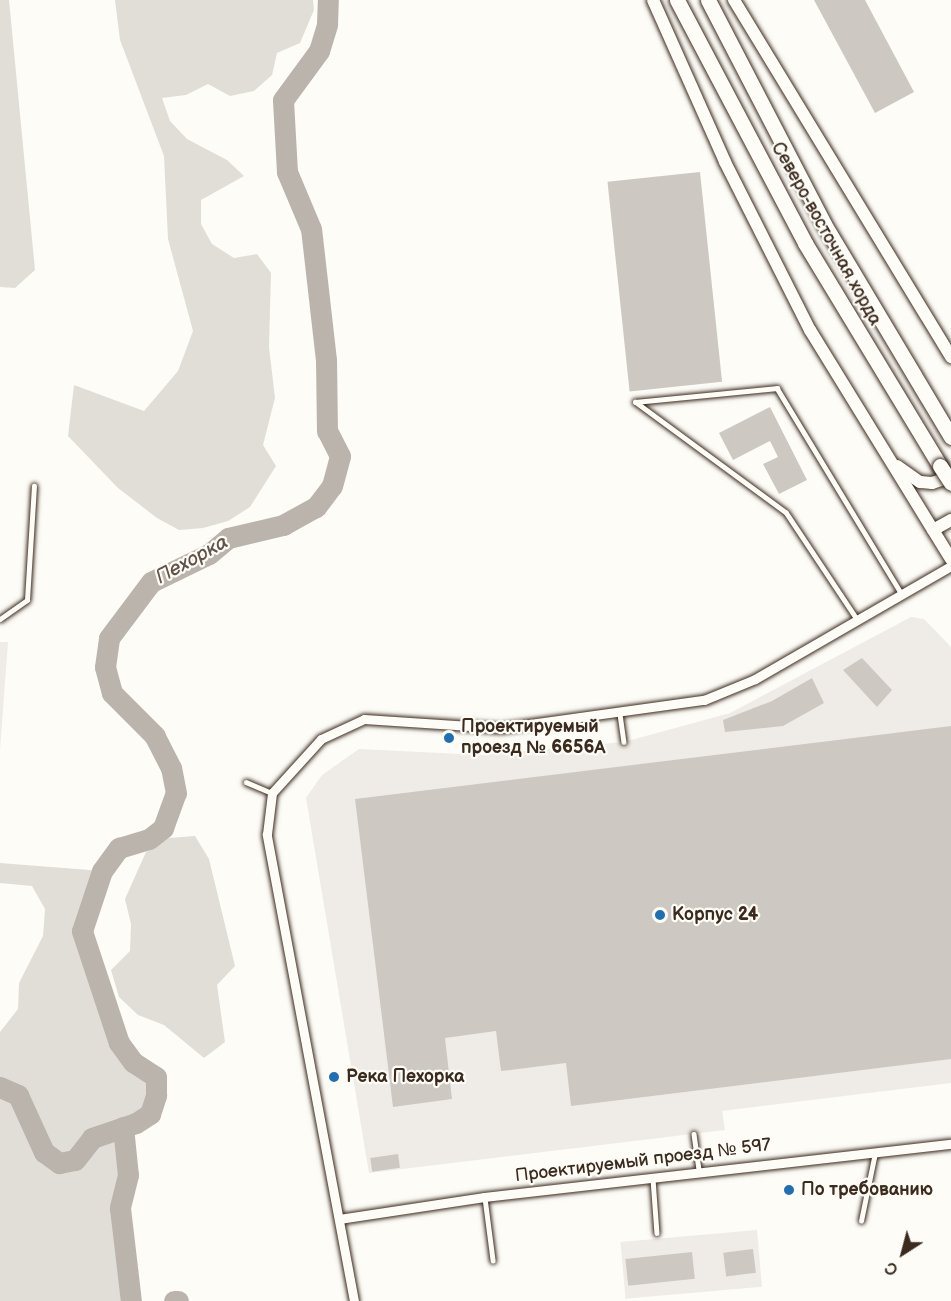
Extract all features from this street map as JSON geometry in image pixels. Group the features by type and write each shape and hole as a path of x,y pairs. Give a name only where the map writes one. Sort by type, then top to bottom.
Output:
{"highway":[{"name":"Северо-восточная хорда","path":"677,0 805,243 951,483"},
{"name":"Северо-восточная хорда","path":"708,0 824,224 951,437"}],"street":[{"path":"653,0 775,263 880,448 951,559"},
{"path":"734,0 951,357"},
{"path":"880,448 920,482 932,483 945,472"},
{"path":"933,530 951,520"},
{"path":"354,1301 267,834 272,793 321,740 364,718 501,728 620,714 704,700 755,679 951,566"},
{"name":"Проектируемый проезд № 597","path":"339,1219 484,1197 876,1150 951,1144"}],"lane":[{"path":"857,620 786,513 635,402 777,388 902,594"},
{"path":"0,619 27,600 34,486"},
{"path":"620,714 624,742"},
{"path":"246,782 272,793"},
{"path":"694,1134 699,1171"},
{"path":"861,1221 876,1150"},
{"path":"653,1177 657,1233"},
{"path":"484,1197 493,1260"}],"shaded area":[{"path":"0,0 9,0 35,270 15,288 0,287"},
{"path":"115,0 313,0 314,10 300,43 277,53 272,75 254,91 230,96 208,84 186,95 162,98 170,121 187,139 227,160 244,176 201,200 201,224 212,244 234,258 257,254 271,273 269,347 275,398 263,445 276,466 250,507 228,521 203,528 179,530 157,518 118,488 68,436 74,385 144,411 178,371 193,331 168,239 164,156 120,40"},
{"name":"Корпус 24","path":"911,617 924,619 951,647 951,1083 722,1111 725,1130 369,1173 306,798 322,775 359,749 482,755 624,742 730,713"},
{"path":"0,642 8,642 0,750"},
{"path":"195,836 209,859 235,966 217,985 225,1042 204,1058 164,1025 138,1015 119,997 111,970 130,951 131,924 125,899 146,852 169,838"},
{"path":"0,863 102,871 82,931 119,1043 133,1062 156,1077 150,1114 123,1127 128,1175 120,1208 131,1301 0,1301 0,1032 18,1009 19,983 43,936 45,909 32,886 0,883"},
{"path":"757,1230 762,1287 625,1299 621,1242"}],"building":[{"path":"814,0 865,0 914,92 875,113"},
{"path":"700,172 722,382 630,392 608,182"},
{"path":"770,407 807,480 779,494 763,464 778,457 770,441 733,460 719,433"},
{"path":"862,658 892,690 877,707 843,670"},
{"path":"812,678 824,703 783,726 725,732 723,720 772,701"},
{"name":"Корпус 24","path":"951,726 951,1059 571,1106 566,1063 501,1071 496,1031 445,1038 452,1099 393,1107 355,799"},
{"path":"398,1154 400,1168 372,1172 370,1158"},
{"path":"753,1249 756,1273 726,1276 723,1253"},
{"path":"692,1252 695,1279 628,1286 625,1259"}],"waterway":[{"name":"Пехорка","path":"0,1087 18,1095 44,1152 59,1163 75,1160 92,1138 136,1123 150,1114 156,1095 156,1077 133,1062 119,1043 82,931 102,871 119,848 149,839 163,828 176,793 171,768 155,736 112,693 105,667 109,638 151,582 209,554 228,538 283,525 316,507 332,486 340,456 327,431 326,360 311,229 287,172 283,100 319,51 327,24 328,0"},
{"path":"123,1127 128,1175 120,1208 131,1301"}],"place":[{"name":"Проектируемый проезд № 6656А","path":"449,738"},
{"name":"Корпус 24","path":"660,915"},
{"name":"Река Пехорка","path":"334,1077"},
{"name":"По требованию","path":"789,1190"}]}
